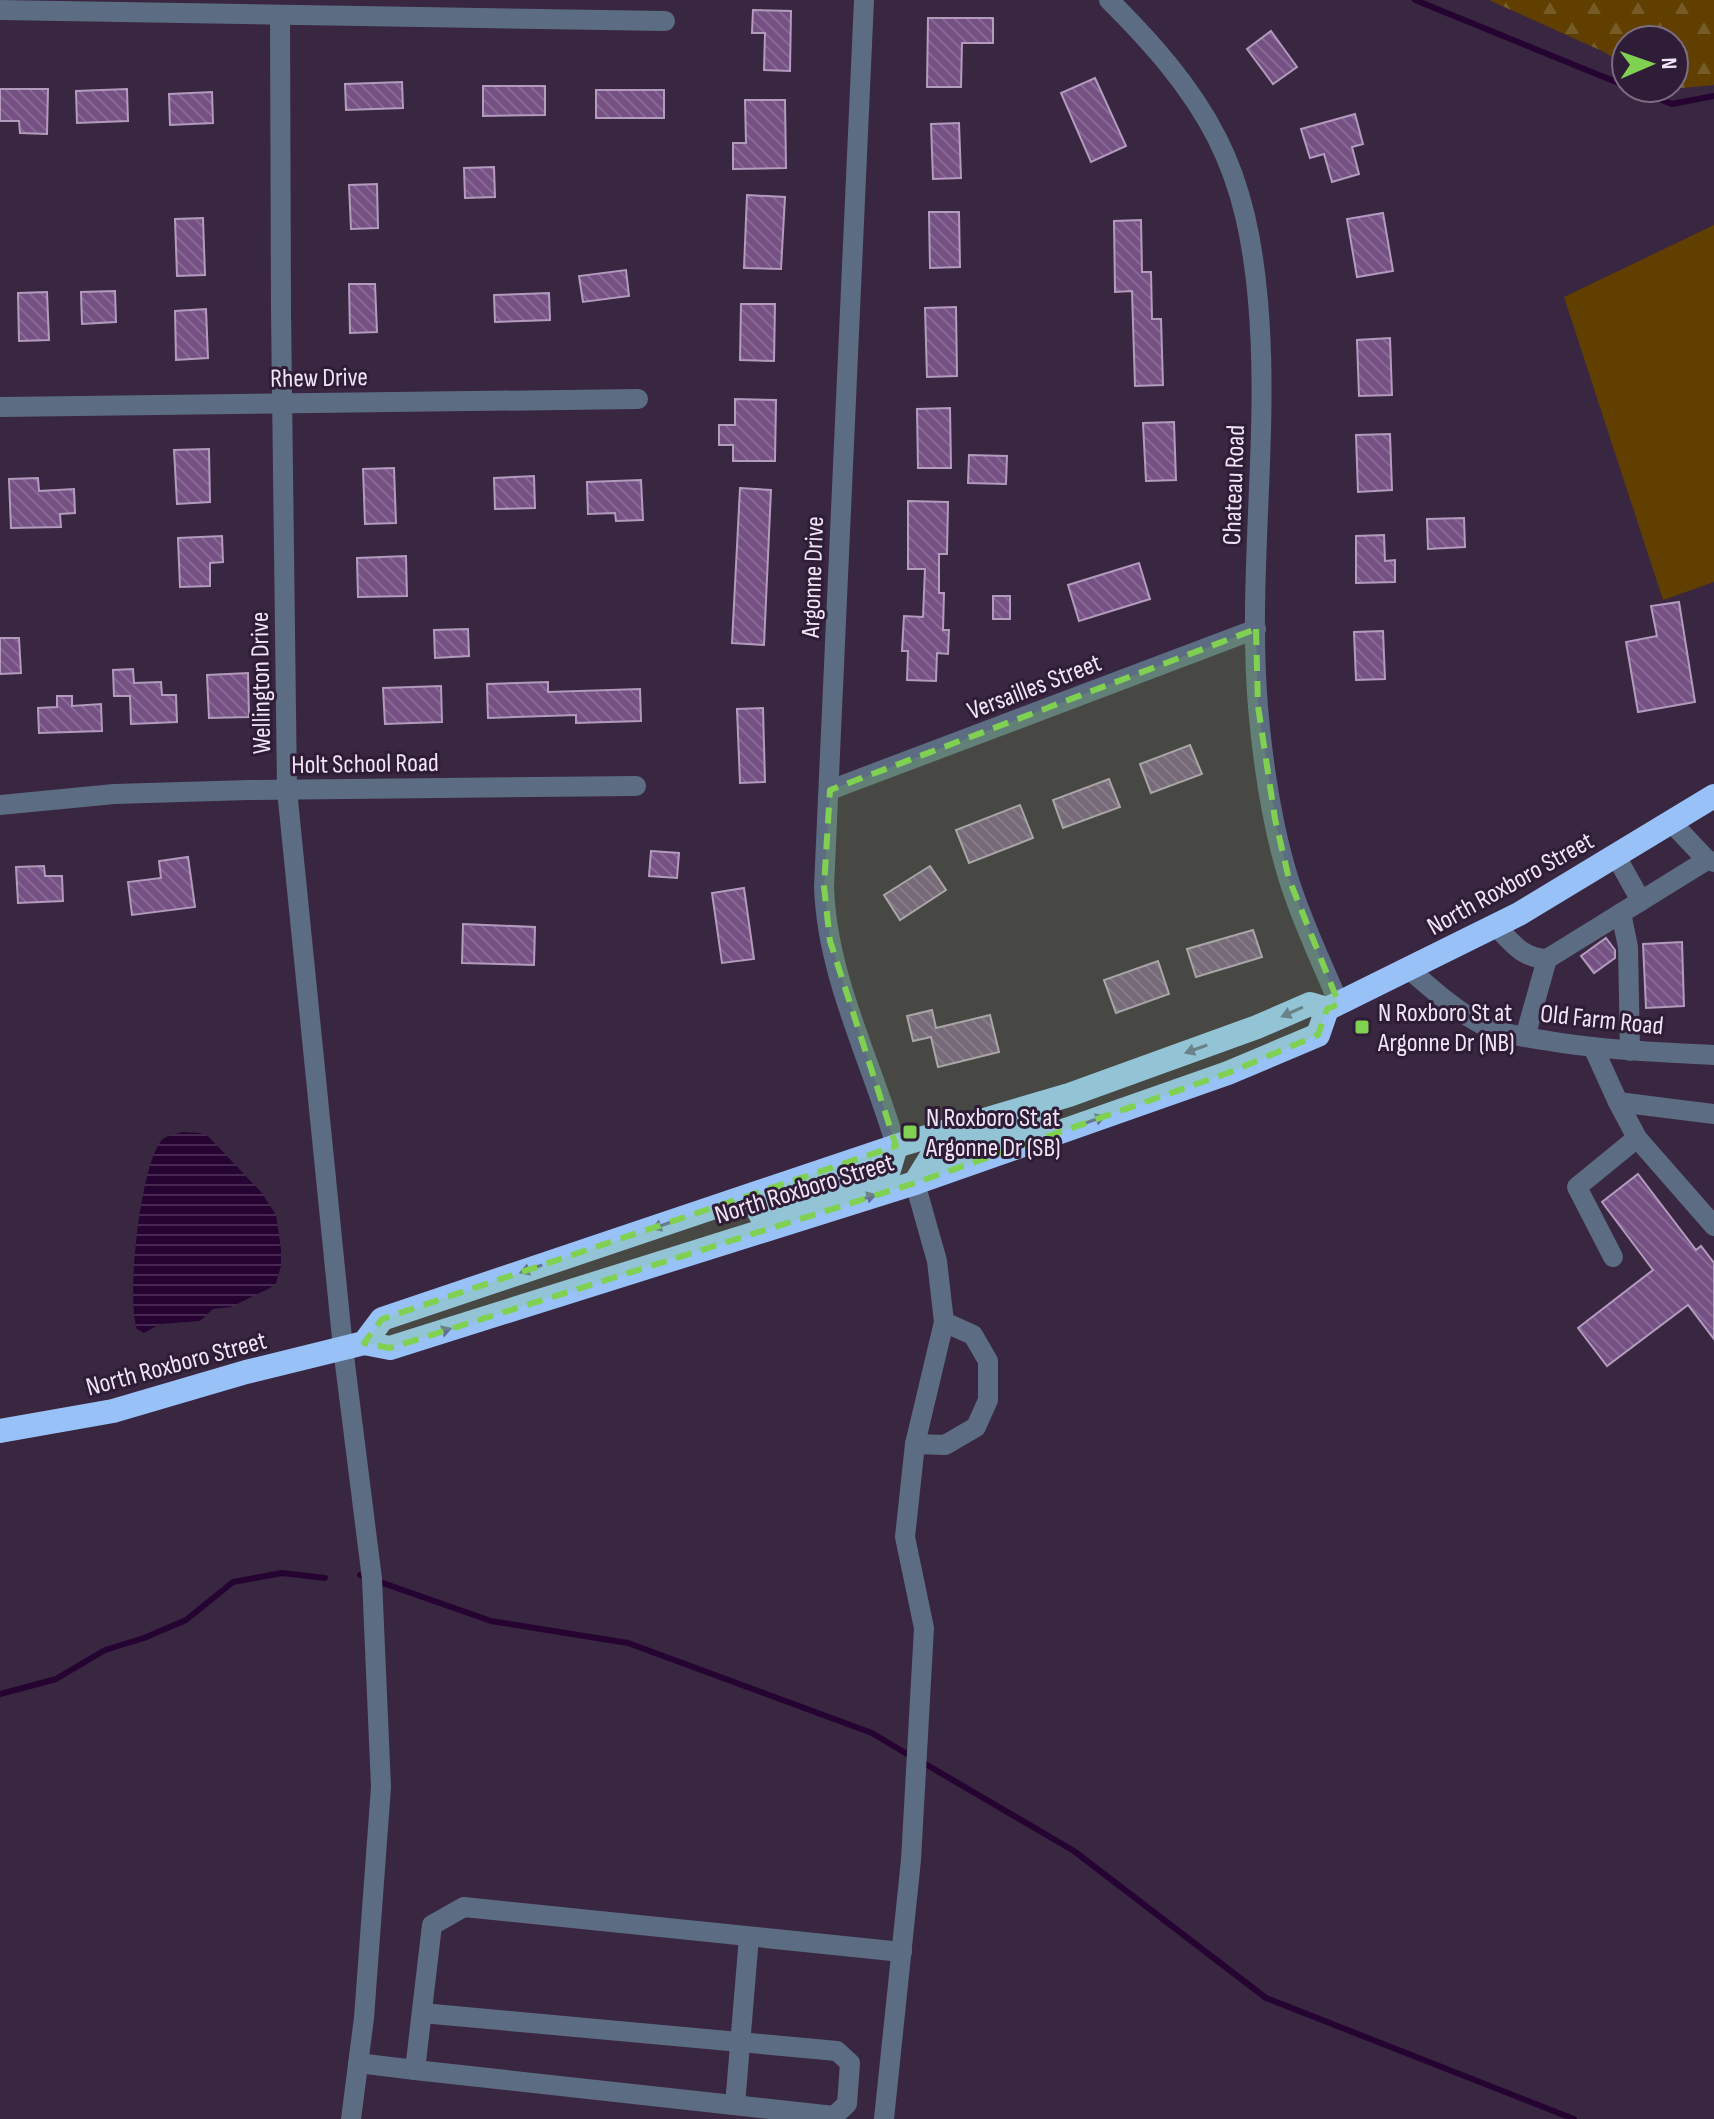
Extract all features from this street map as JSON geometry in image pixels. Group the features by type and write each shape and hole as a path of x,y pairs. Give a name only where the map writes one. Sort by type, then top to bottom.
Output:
{"highway":[{"name":"North Roxboro Street","path":"354,1345 382,1319 896,1146 1069,1095 1257,1027 1310,1004 1333,1007 1496,926 1714,796"},
{"name":"North Roxboro Street","path":"0,1431 113,1411 246,1372 354,1345 390,1348 915,1183 1214,1078 1318,1035 1333,1007"},
{"path":"915,1183 931,1157 1039,1119 1069,1095"},
{"path":"737,1237 747,1218 889,1170 896,1146"}],"street":[{"name":"Argonne Drive","path":"864,0 824,887 830,941 850,1015 879,1089 896,1146"},
{"name":"Chateau Road","path":"1109,0 1166,61 1203,112 1230,168 1248,224 1262,346 1256,629 1258,706 1275,819 1289,879 1333,1007"},
{"path":"0,10 665,21"},
{"name":"Wellington Drive","path":"280,15 287,790 354,1345 372,1579 381,1787 351,2119"},
{"name":"Rhew Drive","path":"0,407 638,399"},
{"name":"Versailles Street","path":"830,790 1256,629"},
{"name":"Holt School Road","path":"0,805 114,794 636,786"},
{"path":"1496,926 1522,953 1547,959 1710,861 1671,822"},
{"path":"1616,856 1641,901"},
{"path":"1621,913 1628,947 1630,1051"},
{"path":"1525,1037 1547,959"},
{"name":"Old Farm Road","path":"1410,970 1438,995 1487,1027 1525,1037 1593,1047 1714,1055"},
{"path":"1593,1047 1637,1138 1714,1226"},
{"path":"1618,1102 1714,1114"},
{"path":"1613,1257 1577,1187 1637,1138"},
{"path":"884,2119 919,1761 924,1628 905,1537 915,1444 944,1322 937,1261 915,1183"},
{"path":"915,1444 945,1445 976,1427 988,1400 988,1361 973,1335 944,1322"},
{"path":"415,2070 432,1925 464,1907 902,1952"},
{"path":"735,2105 749,1937"},
{"path":"358,2063 834,2116 847,2104 850,2063 837,2051 422,2013"}],"highlighted area":[{"path":"1256,629 1258,706 1275,819 1289,879 1339,1004 1327,1009 1318,1035 1228,1073 915,1183 390,1348 364,1343 382,1319 896,1146 830,941 824,887 830,790"}],"green space":[{"path":"1489,0 1714,0 1714,85 1690,87 1690,24 1610,24 1610,56"},
{"path":"1714,225 1714,582 1663,600 1564,297"}],"shaded area":[{"path":"183,1132 208,1136 262,1193 276,1215 281,1266 276,1283 270,1288 231,1307 213,1309 200,1321 160,1324 144,1333 137,1329 133,1290 141,1204 153,1156 161,1141"}],"building":[{"path":"753,10 791,11 790,71 764,70 765,33 752,33"},
{"path":"928,18 993,18 993,43 962,43 961,87 927,87"},
{"path":"1271,31 1297,67 1273,84 1247,49"},
{"path":"1095,78 1126,146 1091,162 1061,93"},
{"path":"402,82 403,108 346,110 345,84"},
{"path":"483,86 545,86 545,115 483,116"},
{"path":"0,89 48,89 47,134 20,133 19,121 0,121"},
{"path":"127,89 128,121 77,123 76,91"},
{"path":"596,90 664,90 664,118 596,118"},
{"path":"212,92 213,123 170,125 169,94"},
{"path":"745,100 785,100 786,168 733,169 733,143 746,143"},
{"path":"1355,114 1363,144 1352,147 1359,174 1332,182 1324,154 1310,158 1301,129"},
{"path":"959,123 961,178 933,179 931,124"},
{"path":"494,167 495,197 465,198 464,168"},
{"path":"377,184 378,228 351,229 349,185"},
{"path":"747,195 785,197 781,269 744,268"},
{"path":"929,212 959,212 960,267 930,268"},
{"path":"1383,213 1393,271 1357,277 1347,219"},
{"path":"203,218 205,275 177,276 175,219"},
{"path":"1141,220 1142,272 1151,272 1152,319 1161,319 1163,385 1135,386 1132,291 1115,292 1114,221"},
{"path":"626,270 629,296 583,302 579,276"},
{"path":"349,284 375,284 377,332 350,333"},
{"path":"115,291 116,322 82,324 81,292"},
{"path":"47,292 49,340 19,341 18,293"},
{"path":"549,293 550,320 495,322 494,295"},
{"path":"741,304 775,304 774,361 740,360"},
{"path":"956,307 957,376 927,377 925,308"},
{"path":"206,309 208,358 176,360 175,311"},
{"path":"1390,338 1392,395 1359,396 1357,340"},
{"path":"735,399 776,400 775,461 733,461 733,445 719,445 719,425 735,425"},
{"path":"950,408 951,468 918,468 917,409"},
{"path":"1174,422 1176,480 1146,481 1143,423"},
{"path":"1390,434 1392,490 1358,492 1356,435"},
{"path":"209,449 210,502 177,504 174,450"},
{"path":"969,455 1007,456 1006,484 968,483"},
{"path":"394,468 396,523 365,524 363,469"},
{"path":"534,476 535,508 495,509 494,478"},
{"path":"38,478 39,491 74,489 75,513 60,514 61,527 11,528 9,479"},
{"path":"641,480 643,520 616,521 615,513 588,514 587,482"},
{"path":"740,488 771,490 764,645 732,643"},
{"path":"908,501 948,502 947,554 939,554 939,593 944,593 943,630 949,630 948,654 937,653 936,681 907,680 908,651 902,651 904,616 923,617 925,569 908,569"},
{"path":"1464,518 1465,547 1428,549 1427,519"},
{"path":"1384,535 1385,561 1395,560 1395,582 1356,583 1356,536"},
{"path":"222,536 223,562 210,563 210,586 180,587 178,538"},
{"path":"406,556 407,596 358,597 357,558"},
{"path":"1139,563 1150,599 1079,621 1068,585"},
{"path":"993,596 1010,596 1010,619 993,619"},
{"path":"1679,602 1695,702 1638,712 1626,642 1657,636 1651,606"},
{"path":"468,629 469,656 435,658 434,630"},
{"path":"1383,631 1385,679 1356,680 1354,632"},
{"path":"0,638 19,638 21,673 0,674"},
{"path":"133,669 134,683 161,682 162,695 176,695 177,722 131,724 130,696 114,696 113,670"},
{"path":"248,673 249,717 209,718 207,675"},
{"path":"548,682 548,692 640,689 641,721 576,723 576,715 488,718 487,684"},
{"path":"441,686 442,722 385,724 383,688"},
{"path":"57,696 72,696 72,706 101,704 102,731 39,733 38,708 57,707"},
{"path":"763,708 765,782 740,783 737,709"},
{"path":"1190,745 1202,774 1151,793 1140,764"},
{"path":"1109,779 1120,807 1063,828 1053,800"},
{"path":"1020,805 1033,838 969,863 956,830"},
{"path":"651,851 679,853 677,878 649,876"},
{"path":"188,857 195,907 132,915 128,882 161,878 159,861"},
{"path":"44,866 45,876 62,876 63,901 18,903 16,867"},
{"path":"930,866 946,890 900,920 884,895"},
{"path":"744,888 754,959 722,963 712,893"},
{"path":"463,924 535,927 534,965 462,963"},
{"path":"1253,930 1262,957 1196,977 1187,949"},
{"path":"1606,938 1615,950 1615,958 1594,973 1581,956"},
{"path":"1682,942 1684,1006 1646,1008 1643,944"},
{"path":"1158,961 1169,994 1116,1013 1104,980"},
{"path":"932,1010 936,1028 990,1015 999,1052 938,1067 931,1037 913,1041 907,1016"},
{"path":"1638,1174 1696,1250 1701,1246 1714,1263 1714,1339 1688,1305 1607,1366 1578,1328 1653,1270 1602,1202"}],"waterway":[{"path":"1415,0 1610,79"},
{"path":"1690,101 1714,96"},
{"path":"0,1694 56,1679 105,1650 186,1620 233,1582 282,1573 325,1578"},
{"path":"360,1575 491,1621 628,1643 872,1733 912,1757"},
{"path":"922,1762 1074,1851 1266,1998 1574,2119"}],"place":[{"name":"N Roxboro St at Argonne Dr (NB)","path":"1362,1027"},
{"name":"N Roxboro St at Argonne Dr (SB)","path":"910,1132"}]}
